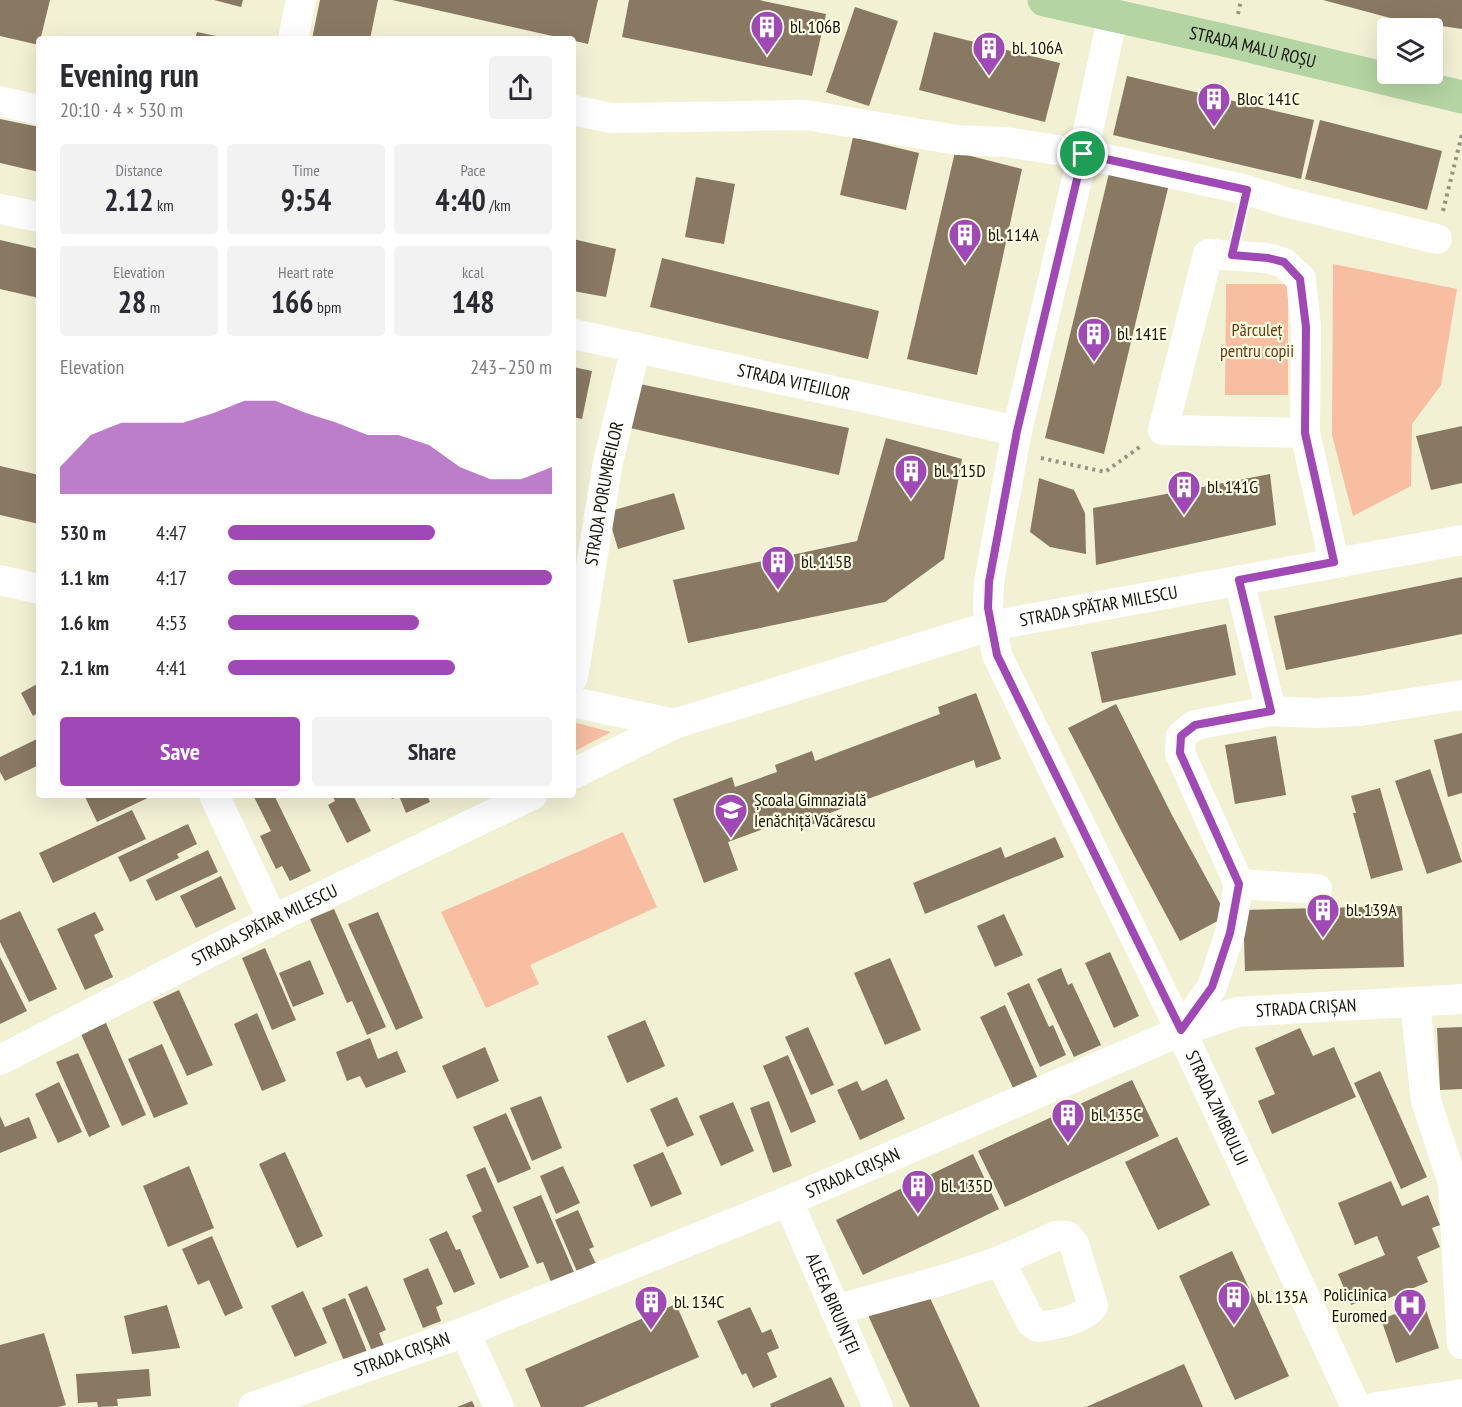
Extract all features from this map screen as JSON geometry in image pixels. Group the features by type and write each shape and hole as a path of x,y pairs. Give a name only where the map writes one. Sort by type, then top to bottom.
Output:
{"main road":[{"name":"STRADA MALU ROȘU","path":"1044,0 1462,97"}],"street":[{"path":"294,36 301,0"},
{"name":"STRADA ZIMBRULUI","path":"1113,15 1083,154 1015,441 989,582 990,626 997,655 1181,1030 1356,1407"},
{"path":"0,101 36,109"},
{"path":"576,111 610,118 806,115 957,140 1005,142 1083,154 1247,190 1285,202 1437,239"},
{"path":"0,209 36,216"},
{"path":"1305,433 1163,430 1208,254 1268,258 1284,262 1300,279 1306,327 1305,433 1334,562"},
{"name":"STRADA VITEJILOR","path":"576,335 636,347 1015,441"},
{"name":"STRADA PORUMBEILOR","path":"576,659 608,462 636,347"},
{"name":"STRADA SPĂTAR MILESCU","path":"576,773 674,724 990,626 1462,540"},
{"path":"0,580 36,588"},
{"path":"1239,580 1271,711"},
{"path":"1181,1030 1212,987 1230,933 1239,884 1180,753 1181,736 1195,725 1271,711 1316,713 1360,711 1462,695"},
{"name":"STRADA SPĂTAR MILESCU","path":"576,703 674,724"},
{"path":"215,798 273,920"},
{"name":"STRADA SPĂTAR MILESCU","path":"0,1060 273,920 525,798"},
{"path":"1239,884 1317,890"},
{"name":"STRADA CRIȘAN","path":"253,1407 465,1332 788,1201 1181,1030 1237,1012 1462,999"},
{"path":"1415,1003 1426,1101 1453,1183 1462,1344"},
{"name":"ALEEA BIRUINȚEI","path":"788,1201 878,1407"},
{"path":"836,1310 943,1280 1000,1261"},
{"path":"465,1332 499,1407"},
{"path":"1376,1407 1462,1394"}],"path":[{"path":"1437,239 1462,134"},
{"path":"1015,441 1105,472 1163,430"}],"green space":[{"path":"1333,264 1457,289 1441,385 1412,424 1411,486 1353,516 1332,435"},
{"name":"Părculeț pentru copii","path":"1226,284 1288,284 1288,395 1225,395"},
{"path":"576,723 611,732 576,750"},
{"path":"623,832 657,907 530,965 539,984 486,1008 441,912"}],"building":[{"path":"0,0 50,0 41,36 36,36 36,44 0,36"},
{"path":"214,0 243,0 241,7"},
{"path":"320,0 378,0 371,36 313,36"},
{"path":"392,0 598,0 588,44 576,41 576,36 552,36"},
{"name":"bl. 106B","path":"629,0 759,0 826,14 812,76 622,37"},
{"path":"1323,0 1462,0 1462,29 1443,26 1443,18 1390,18"},
{"path":"855,7 898,21 869,106 826,92"},
{"path":"197,32 216,36 196,36"},
{"name":"bl. 106A","path":"934,32 1060,63 1045,122 919,90"},
{"name":"Bloc 141C","path":"1127,76 1314,120 1301,179 1113,135"},
{"path":"0,119 36,126 36,171 0,163"},
{"path":"1320,120 1442,151 1427,210 1305,179"},
{"path":"853,137 919,153 906,210 840,195"},
{"name":"bl. 114A","path":"955,152 1022,169 977,375 907,359"},
{"name":"bl. 141E","path":"1110,169 1169,184 1104,454 1045,438"},
{"path":"696,177 735,184 724,244 685,237"},
{"path":"0,240 36,248 36,297 0,289"},
{"path":"576,240 616,249 606,297 576,292"},
{"path":"662,258 879,311 868,359 650,307"},
{"path":"576,368 592,371 582,419 576,418"},
{"path":"640,384 849,428 839,475 630,428"},
{"path":"1462,426 1462,483 1431,490 1416,436"},
{"path":"886,438 962,459 944,559 885,602 688,643 673,580 857,541"},
{"path":"0,466 36,474 36,523 0,515"},
{"name":"bl. 141G","path":"1270,474 1276,525 1096,565 1093,508"},
{"path":"1039,478 1074,490 1085,513 1086,554 1050,547 1030,532"},
{"path":"674,493 685,529 618,549 607,512"},
{"path":"1462,577 1462,634 1286,670 1274,616"},
{"path":"1226,624 1236,675 1102,703 1091,652"},
{"path":"36,685 36,714 33,716 21,693"},
{"path":"976,693 1001,759 976,768 974,760 827,814 829,818 803,828 798,816 728,842 738,870 704,883 673,799 732,777 735,787 777,772 775,765 812,751 815,761 940,714 938,707"},
{"path":"1116,704 1173,817 1227,916 1180,941 1068,728"},
{"path":"1462,733 1462,793 1448,797 1434,740"},
{"path":"1276,736 1286,795 1235,804 1225,745"},
{"path":"36,739 36,766 5,781 0,772 0,757"},
{"path":"1430,769 1462,862 1427,874 1395,781"},
{"path":"1380,788 1403,870 1371,879 1353,813 1356,813 1351,796"},
{"path":"85,798 148,798 97,822"},
{"path":"254,798 275,798 311,871 290,881 282,866 276,869 260,836 271,831"},
{"path":"334,798 354,798 371,831 347,843 328,805 335,801"},
{"path":"400,798 428,798 430,802 406,813"},
{"path":"132,810 146,839 53,883 39,853"},
{"path":"188,824 197,844 177,854 179,858 130,882 118,857"},
{"path":"1055,837 1064,857 925,914 913,883 1001,847 1005,858"},
{"path":"208,850 218,872 156,901 146,880"},
{"path":"221,876 236,909 196,928 180,896"},
{"name":"bl. 139A","path":"1402,906 1404,967 1245,971 1243,910"},
{"path":"334,909 386,1027 367,1035 352,1001 347,1003 310,919"},
{"path":"20,911 57,989 29,1002 0,942 0,920"},
{"path":"95,912 104,930 94,935 113,977 85,990 57,929"},
{"path":"378,912 423,1018 396,1030 348,924"},
{"path":"1004,914 1023,955 995,967 977,926"},
{"path":"265,948 296,1020 272,1030 242,958"},
{"path":"1110,952 1139,1016 1114,1028 1085,963"},
{"path":"0,957 27,1011 0,1024"},
{"path":"890,958 921,1030 885,1045 854,973"},
{"path":"310,960 324,994 293,1007 279,973"},
{"path":"1061,968 1068,985 1072,983 1101,1045 1074,1057 1037,979"},
{"path":"1029,983 1049,1027 1053,1025 1066,1055 1040,1067 1007,993"},
{"path":"179,990 213,1065 187,1076 153,1002"},
{"path":"1005,1005 1039,1081 1015,1092 980,1017"},
{"path":"257,1013 286,1081 262,1091 234,1024"},
{"path":"645,1020 665,1066 627,1083 607,1036"},
{"path":"106,1023 146,1115 122,1126 81,1034"},
{"path":"808,1027 834,1085 811,1095 785,1037"},
{"path":"1462,1027 1462,1089 1440,1090 1437,1028"},
{"path":"1300,1028 1313,1056 1334,1047 1356,1097 1272,1134 1258,1101 1275,1094 1255,1048"},
{"path":"370,1038 378,1059 397,1051 406,1072 366,1088 360,1076 347,1081 336,1052"},
{"path":"162,1044 188,1104 154,1118 128,1059"},
{"path":"485,1047 499,1081 457,1099 442,1066"},
{"path":"78,1053 110,1127 89,1137 56,1062"},
{"path":"788,1055 816,1122 791,1133 763,1066"},
{"path":"1380,1071 1427,1177 1401,1189 1354,1083"},
{"path":"887,1079 905,1119 860,1140 837,1090 857,1081 862,1091"},
{"name":"bl. 135C","path":"1132,1080 1159,1136 1005,1207 978,1151"},
{"path":"59,1082 82,1132 58,1143 35,1094"},
{"path":"541,1096 562,1148 532,1161 510,1108"},
{"path":"677,1097 694,1135 667,1147 650,1109"},
{"path":"769,1101 792,1166 773,1173 750,1108"},
{"path":"733,1102 754,1151 721,1166 699,1116"},
{"path":"506,1113 531,1169 498,1183 473,1127"},
{"path":"0,1116 5,1127 29,1117 37,1138 0,1153"},
{"path":"1177,1137 1210,1205 1158,1230 1125,1162"},
{"path":"285,1152 323,1236 297,1248 259,1164"},
{"path":"663,1152 682,1194 651,1207 633,1165"},
{"name":"bl. 135D","path":"973,1154 999,1209 863,1275 836,1220"},
{"path":"189,1166 214,1228 168,1247 143,1186"},
{"path":"563,1166 580,1203 556,1214 540,1176"},
{"path":"485,1167 529,1267 500,1279 472,1216 482,1211 466,1175"},
{"path":"1391,1181 1402,1206 1428,1195 1440,1225 1432,1228 1440,1247 1417,1257 1428,1282 1377,1303 1374,1296 1351,1305 1338,1274 1385,1255 1377,1236 1355,1245 1338,1203"},
{"path":"541,1195 576,1277 553,1287 543,1262 537,1264 513,1207"},
{"path":"578,1210 594,1247 589,1249 597,1266 578,1274 555,1220"},
{"path":"447,1231 456,1250 460,1249 475,1284 454,1293 429,1239"},
{"path":"212,1236 243,1308 225,1316 209,1280 198,1285 182,1249"},
{"name":"bl. 135A","path":"1232,1251 1289,1376 1235,1400 1179,1276"},
{"path":"428,1268 443,1304 436,1307 441,1321 423,1328 403,1279"},
{"path":"367,1286 386,1330 379,1333 384,1346 372,1351 348,1294"},
{"path":"925,1287 980,1407 910,1407 867,1313"},
{"path":"303,1291 327,1343 295,1357 271,1306"},
{"path":"345,1298 367,1352 344,1361 322,1308"},
{"name":"bl. 134C","path":"676,1304 699,1357 583,1407 541,1407 525,1369"},
{"name":"Policlinica Euromed","path":"1424,1304 1439,1348 1396,1363 1381,1319"},
{"path":"167,1305 180,1348 132,1354 124,1316"},
{"path":"750,1307 762,1333 771,1329 779,1348 767,1353 777,1377 753,1388 746,1373 742,1375 717,1321"},
{"path":"44,1333 66,1405 0,1407 0,1345"},
{"path":"1184,1364 1203,1407 1086,1407"},
{"path":"149,1369 151,1396 117,1399 118,1406 98,1407 97,1402 78,1403 76,1374"},
{"path":"831,1377 845,1407 771,1407 770,1404"},
{"path":"472,1401 475,1407 457,1407"}],"place":[{"name":"bl. 106B","path":"767,56"},
{"name":"bl. 106A","path":"989,77"},
{"name":"Bloc 141C","path":"1214,128"},
{"name":"bl. 114A","path":"965,264"},
{"name":"bl. 141E","path":"1094,363"},
{"name":"bl. 115D","path":"911,500"},
{"name":"bl. 141G","path":"1184,516"},
{"name":"bl. 115B","path":"778,591"},
{"name":"Școala Gimnazială Ienăchiță Văcărescu","path":"731,839"},
{"name":"bl. 139A","path":"1323,939"},
{"name":"bl. 135C","path":"1068,1144"},
{"name":"bl. 135D","path":"918,1215"},
{"name":"bl. 135A","path":"1234,1326"},
{"name":"bl. 134C","path":"651,1331"},
{"name":"Policlinica Euromed","path":"1410,1334"}],"route":[{"path":"1083,154 1247,190 1232,255 1268,258 1284,262 1300,279 1306,327 1305,433 1334,562 1239,580 1271,711 1195,725 1181,736 1180,753 1239,884 1230,933 1212,987 1181,1030 997,655 990,626 989,582 1017,431 1083,154"}]}
